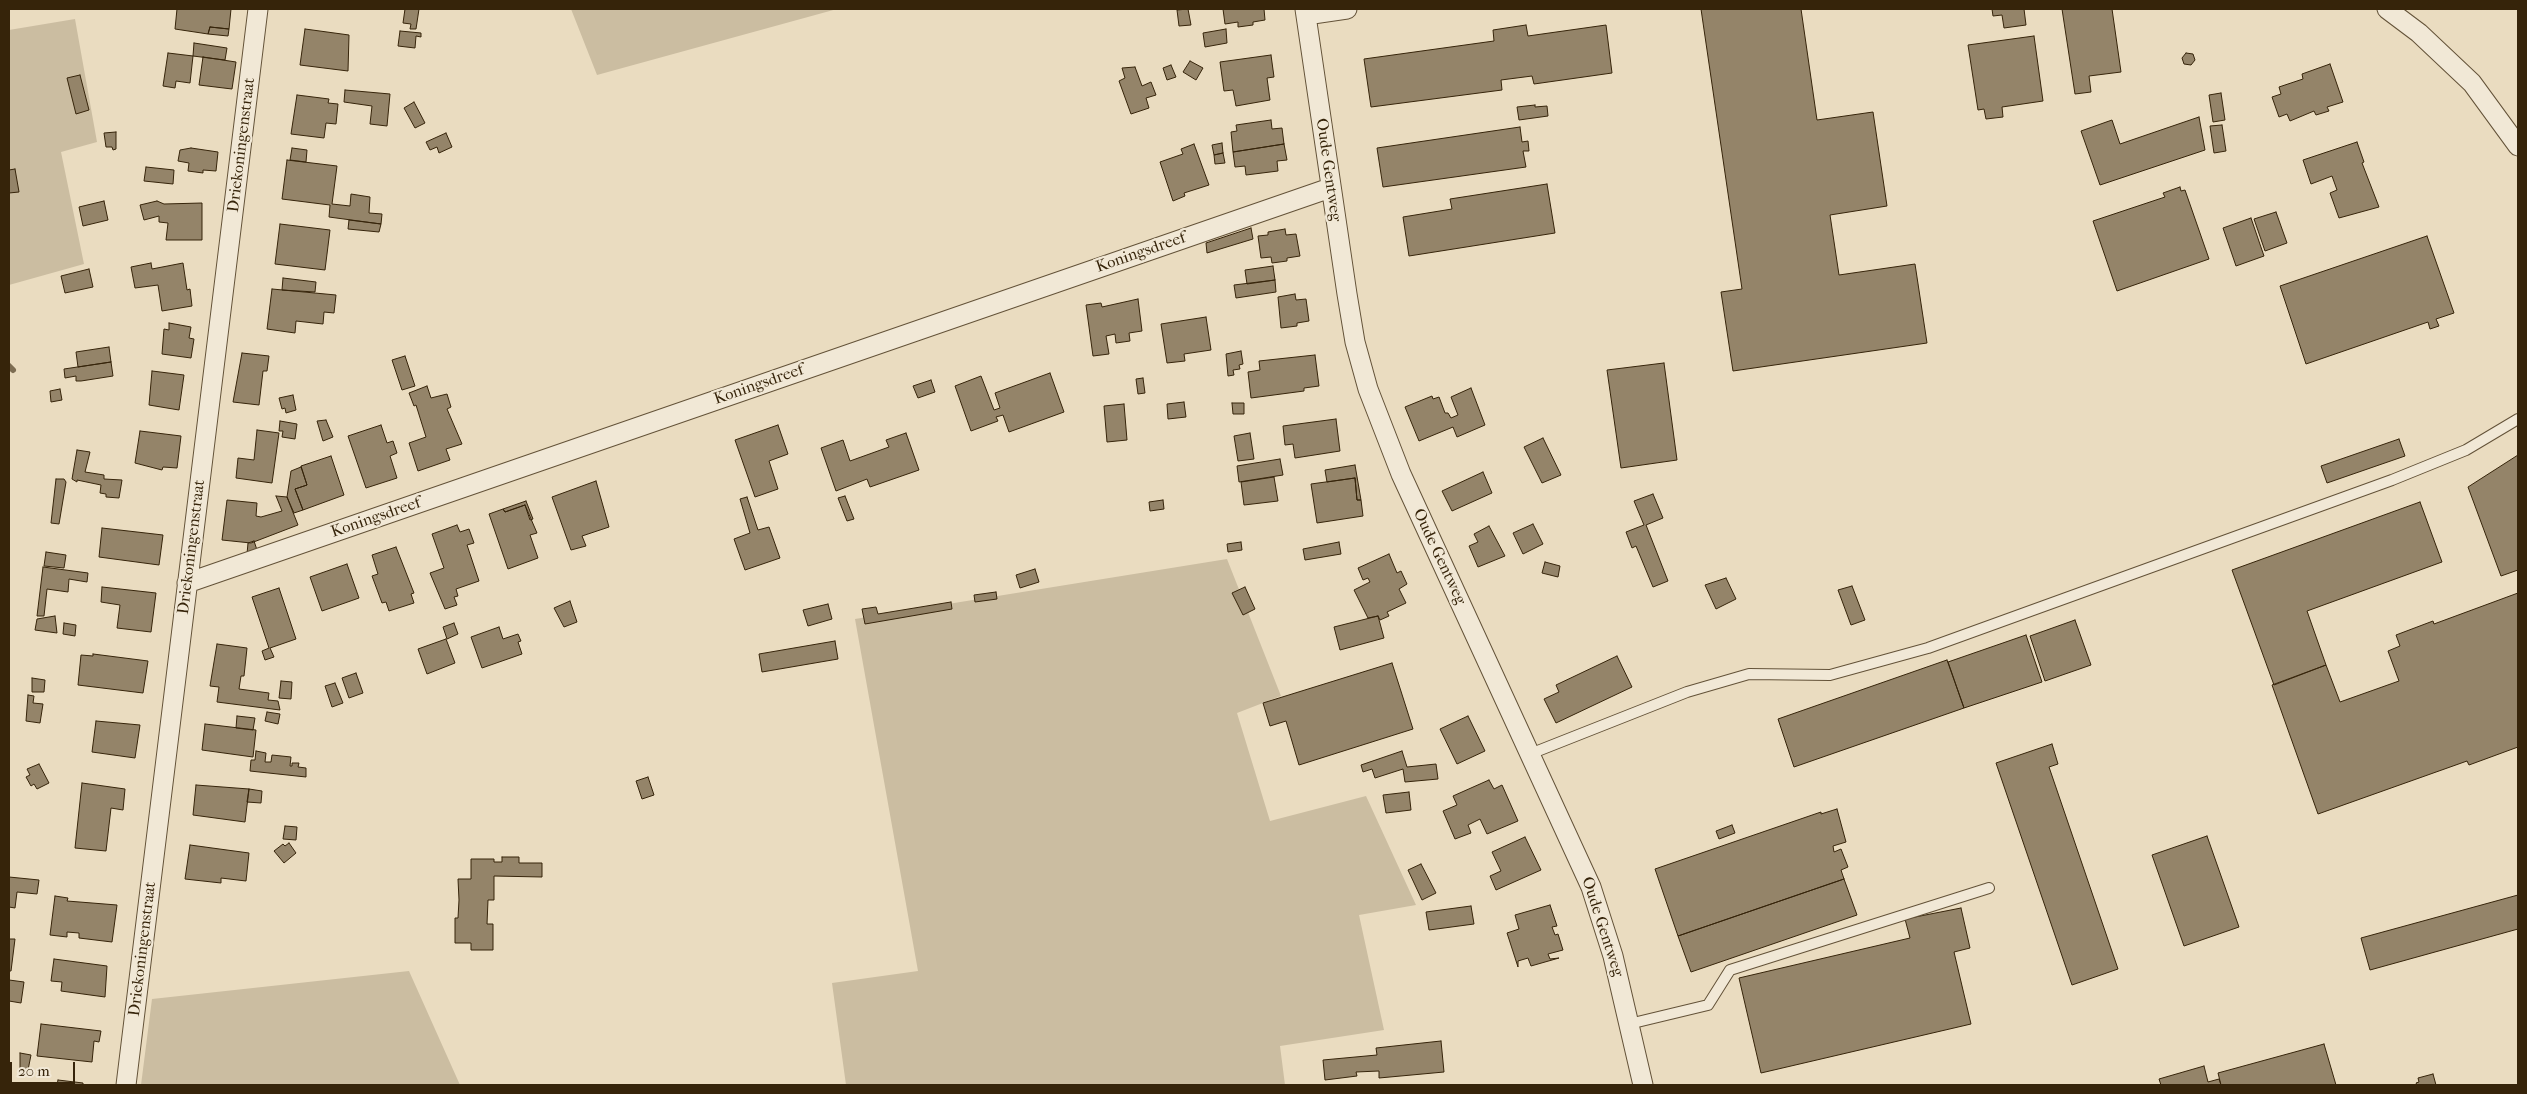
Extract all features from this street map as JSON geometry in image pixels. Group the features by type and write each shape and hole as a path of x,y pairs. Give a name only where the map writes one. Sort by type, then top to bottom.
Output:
{"street":[{"name":"Driekoningenstraat","path":"126,1085 258,9"},
{"path":"1306,12 1348,9"},
{"path":"2387,9 2419,33 2472,83 2518,146"},
{"name":"Oude Gentweg","path":"1306,12 1330,188 1355,342 1368,389 1401,474 1578,858 1600,912 1614,956 1643,1085"},
{"name":"Koningsdreef","path":"187,583 1330,188"}],"lane":[{"path":"1530,754 1687,692 1749,674 1830,675 1928,648 2392,480 2466,450 2518,419"},
{"path":"1629,1024 1708,1005 1730,970 1989,888"}],"shaded area":[{"path":"571,9 837,9 597,75"},
{"path":"75,19 97,142 61,152 84,264 9,285 9,30"},
{"path":"1227,559 1281,696 1237,713 1270,821 1366,796 1416,905 1359,915 1384,1030 1280,1046 1285,1085 846,1085 832,983 918,971 855,619"},
{"path":"409,971 460,1085 141,1085 152,999"}],"building":[{"path":"177,9 231,9 229,29 210,27 208,34 175,29"},
{"path":"405,9 419,9 416,29 410,29 411,24 403,23"},
{"path":"1188,9 1191,25 1179,26 1177,10"},
{"path":"1223,9 1264,9 1265,20 1253,22 1253,25 1238,27 1238,22 1225,24"},
{"path":"1701,9 1801,9 1817,120 1873,112 1887,206 1830,215 1839,275 1915,264 1927,343 1733,371 1721,292 1742,289"},
{"path":"1992,9 2024,9 2026,25 2004,28 2002,15 1993,16"},
{"path":"2062,9 2112,9 2121,72 2089,76 2091,92 2075,94"},
{"path":"1526,25 1528,36 1606,25 1612,73 1534,84 1532,76 1501,80 1502,90 1371,107 1364,59 1494,41 1493,30"},
{"path":"210,27 229,29 228,36 208,34"},
{"path":"305,29 349,35 348,71 300,65"},
{"path":"1226,29 1227,43 1205,47 1203,33"},
{"path":"400,31 421,33 421,37 416,36 415,48 398,46"},
{"path":"2034,36 2043,101 2002,107 2003,117 1986,119 1984,109 1978,110 1968,45"},
{"path":"194,43 227,48 225,60 193,56"},
{"path":"168,53 193,56 190,83 176,81 175,88 163,86"},
{"path":"2186,53 2193,54 2195,60 2191,65 2184,64 2182,58"},
{"path":"1271,55 1274,77 1267,78 1270,100 1236,106 1233,90 1224,91 1220,62"},
{"path":"203,57 236,62 232,89 199,85"},
{"path":"1190,61 1203,68 1196,80 1183,72"},
{"path":"2330,64 2343,102 2327,107 2329,111 2316,115 2314,111 2290,121 2287,114 2279,117 2272,97 2281,94 2279,87 2303,79 2302,74"},
{"path":"1171,65 1176,77 1167,80 1163,68"},
{"path":"1135,67 1142,86 1151,82 1156,95 1146,98 1149,108 1131,114 1119,81 1125,78 1122,68"},
{"path":"80,75 89,110 76,114 67,78"},
{"path":"345,90 390,94 387,126 370,124 372,106 344,102"},
{"path":"2221,93 2225,120 2213,122 2209,95"},
{"path":"297,95 329,99 328,103 338,104 336,124 326,123 324,138 291,134"},
{"path":"414,102 425,123 415,128 404,108"},
{"path":"1535,105 1535,107 1547,106 1548,116 1519,120 1517,107"},
{"path":"2199,117 2205,150 2100,185 2081,131 2112,120 2120,144"},
{"path":"1271,120 1272,129 1282,128 1284,144 1233,152 1231,132 1237,131 1236,125"},
{"path":"2222,125 2226,151 2214,153 2210,126"},
{"path":"1520,127 1522,142 1528,141 1529,151 1523,151 1526,167 1383,187 1377,148"},
{"path":"116,132 116,149 113,150 112,147 106,147 104,133"},
{"path":"446,133 452,147 439,153 437,147 430,150 426,142"},
{"path":"2357,142 2364,162 2362,163 2379,207 2339,218 2330,193 2337,190 2332,176 2311,184 2303,160"},
{"path":"1222,143 1223,153 1214,155 1212,145"},
{"path":"1194,144 1209,185 1184,193 1185,196 1173,201 1160,162 1183,154 1181,149"},
{"path":"1284,144 1287,160 1277,161 1278,171 1246,175 1245,166 1235,167 1233,152"},
{"path":"191,148 218,152 216,171 203,170 203,173 188,171 189,163 178,161 180,150"},
{"path":"292,148 307,150 306,162 290,160"},
{"path":"1223,153 1225,163 1215,164 1214,155"},
{"path":"287,160 337,166 332,204 350,206 351,194 370,197 369,213 382,214 381,224 329,217 330,205 282,199"},
{"path":"146,167 174,170 173,184 144,181"},
{"path":"15,169 19,192 9,193 9,170"},
{"path":"1547,184 1555,233 1409,256 1403,217 1452,209 1450,199"},
{"path":"2180,187 2181,191 2185,190 2209,259 2117,291 2093,221 2165,197 2163,193"},
{"path":"104,201 108,220 83,226 79,207"},
{"path":"157,201 164,204 202,203 202,240 166,240 168,223 159,222 159,216 144,220 140,205"},
{"path":"2276,212 2287,243 2265,251 2254,219"},
{"path":"2251,218 2264,256 2236,266 2223,228"},
{"path":"349,220 381,224 379,232 348,229"},
{"path":"280,224 330,230 325,270 275,264"},
{"path":"1251,228 1253,239 1207,253 1206,243"},
{"path":"1285,229 1286,235 1296,234 1300,256 1287,258 1287,261 1272,263 1271,257 1261,258 1258,236 1268,235 1268,232"},
{"path":"2427,236 2454,313 2436,319 2439,326 2430,329 2428,322 2306,364 2280,286"},
{"path":"151,263 152,269 183,263 187,290 190,289 192,306 162,311 158,285 135,288 131,267"},
{"path":"1273,266 1275,280 1247,284 1245,270"},
{"path":"89,269 93,287 65,293 61,276"},
{"path":"283,278 316,282 315,292 282,290"},
{"path":"1275,280 1276,292 1236,298 1234,285"},
{"path":"272,289 336,295 334,313 324,312 323,324 296,321 295,333 267,329"},
{"path":"1295,294 1296,300 1306,299 1309,321 1297,323 1297,326 1281,328 1278,297"},
{"path":"1138,299 1142,331 1129,333 1130,341 1116,343 1115,334 1106,336 1109,354 1093,356 1086,305 1101,303 1102,307"},
{"path":"1206,317 1211,350 1184,354 1185,361 1167,363 1161,324"},
{"path":"169,323 191,327 189,338 194,339 191,358 162,354 164,329 169,330"},
{"path":"109,347 111,362 78,367 76,352"},
{"path":"1241,351 1243,364 1239,365 1240,369 1233,370 1234,375 1228,376 1226,354"},
{"path":"242,353 269,356 267,371 263,371 259,405 233,402"},
{"path":"1315,355 1319,386 1304,388 1304,391 1251,398 1248,372 1260,370 1259,361"},
{"path":"405,356 415,386 402,390 392,360"},
{"path":"111,362 113,376 81,381 76,381 76,376 65,378 64,369"},
{"path":"1664,363 1677,460 1621,468 1607,370"},
{"path":"152,371 184,375 179,410 149,405"},
{"path":"1050,373 1064,412 1009,432 1003,415 996,417 998,421 971,431 955,386 981,376 994,410 1000,408 995,393"},
{"path":"1143,378 1145,393 1138,394 1136,379"},
{"path":"931,380 935,392 918,398 913,386"},
{"path":"427,386 431,398 447,394 451,407 447,409 462,444 446,449 450,460 418,471 409,443 426,437 416,405 414,406 409,393"},
{"path":"1471,388 1485,425 1457,437 1453,427 1419,441 1405,407 1432,396 1433,399 1439,397 1445,413 1448,413 1451,418 1458,415 1451,397"},
{"path":"60,389 62,400 51,402 50,391"},
{"path":"293,395 296,410 286,413 285,408 282,409 279,398"},
{"path":"1184,402 1186,417 1168,419 1167,404"},
{"path":"1232,403 1244,403 1244,414 1233,414"},
{"path":"1124,404 1127,440 1107,442 1104,406"},
{"path":"1336,419 1340,451 1295,458 1293,444 1285,445 1283,426"},
{"path":"326,420 333,437 323,441 317,421"},
{"path":"280,421 297,424 295,439 282,437 283,431 279,431"},
{"path":"381,425 387,443 393,441 397,453 390,456 397,478 366,488 348,436"},
{"path":"778,425 788,454 769,461 778,489 755,497 735,440"},
{"path":"257,430 279,433 272,483 236,478 238,458 254,460"},
{"path":"140,431 181,436 177,468 163,467 162,470 135,463"},
{"path":"906,433 919,470 870,487 867,479 836,491 821,448 843,440 850,461 889,447 886,440"},
{"path":"1250,433 1254,459 1238,461 1234,436"},
{"path":"1543,438 1561,475 1542,483 1524,447"},
{"path":"2399,439 2405,456 2327,483 2321,466"},
{"path":"77,450 90,452 85,472 104,475 104,479 122,480 119,498 106,497 106,494 100,493 101,485 77,480 77,482 72,479"},
{"path":"2518,455 2518,570 2501,576 2468,487"},
{"path":"331,456 344,495 303,510 295,489 307,485 301,466"},
{"path":"1280,459 1283,475 1239,482 1237,466"},
{"path":"1355,465 1361,500 1357,500 1355,478 1327,482 1325,470"},
{"path":"301,467 307,485 295,489 303,510 294,513 287,497 291,471"},
{"path":"1483,472 1492,493 1452,511 1442,491"},
{"path":"1274,477 1278,501 1244,505 1241,482"},
{"path":"1355,478 1357,500 1361,500 1363,516 1317,523 1311,484"},
{"path":"56,479 64,479 66,482 59,524 51,523"},
{"path":"596,481 609,527 582,536 586,546 571,550 552,497"},
{"path":"1653,494 1663,518 1646,525 1668,581 1653,587 1636,546 1632,548 1626,532 1644,525 1634,501"},
{"path":"276,496 287,497 298,525 251,543 222,540 227,500 257,503 256,516 261,517 282,511"},
{"path":"845,496 854,519 847,521 838,498"},
{"path":"747,497 758,530 769,527 780,558 745,570 734,539 750,533 740,499"},
{"path":"1163,500 1164,509 1150,511 1149,502"},
{"path":"526,501 533,519 530,520 525,505 505,512 503,509"},
{"path":"2420,502 2442,562 2307,611 2326,665 2274,685 2232,570"},
{"path":"525,505 537,533 530,535 538,558 508,569 489,514 503,509 505,512"},
{"path":"1533,524 1543,544 1523,554 1513,533"},
{"path":"457,525 460,532 469,529 474,543 467,545 479,581 456,589 458,596 454,597 457,605 445,609 430,573 444,568 432,534"},
{"path":"1489,526 1505,556 1478,567 1469,546 1478,542 1474,534"},
{"path":"102,528 163,535 159,565 99,557"},
{"path":"254,541 257,550 247,554 248,543"},
{"path":"1241,542 1242,550 1228,552 1227,544"},
{"path":"1339,542 1341,554 1305,560 1303,549"},
{"path":"396,547 414,593 411,594 414,603 389,611 386,602 382,603 372,576 378,574 372,555"},
{"path":"46,552 66,555 64,568 44,566"},
{"path":"1389,554 1397,573 1401,571 1407,584 1399,589 1406,603 1387,612 1389,616 1380,620 1378,616 1368,618 1354,590 1370,582 1368,578 1363,580 1358,568"},
{"path":"1545,562 1560,566 1558,577 1542,573"},
{"path":"347,564 359,598 322,611 310,577"},
{"path":"43,567 88,573 87,582 69,579 68,592 47,589 44,616 37,616"},
{"path":"1035,569 1039,582 1020,588 1016,575"},
{"path":"1726,578 1736,599 1716,609 1705,585"},
{"path":"1852,586 1865,620 1851,625 1838,590"},
{"path":"102,587 156,593 151,632 117,628 120,605 101,602"},
{"path":"1245,587 1255,609 1243,615 1232,593"},
{"path":"279,588 296,639 270,648 274,657 265,660 262,651 269,648 252,597"},
{"path":"996,592 997,599 975,602 974,595"},
{"path":"2518,593 2518,747 2469,765 2467,761 2318,814 2272,685 2326,665 2340,702 2399,681 2388,651 2400,646 2396,635 2433,621 2434,624"},
{"path":"570,601 577,622 564,627 554,608"},
{"path":"951,602 952,609 865,624 862,609 876,607 878,614"},
{"path":"828,604 832,619 808,626 803,610"},
{"path":"55,616 57,633 35,630 37,619"},
{"path":"1378,616 1384,638 1340,650 1334,627"},
{"path":"2075,620 2091,665 2045,681 2030,636"},
{"path":"64,623 76,625 75,636 63,634"},
{"path":"454,623 458,634 447,639 443,627"},
{"path":"499,627 503,639 518,634 521,641 518,642 522,654 482,668 471,637"},
{"path":"2026,635 2042,682 1964,708 1948,662"},
{"path":"446,639 455,663 427,674 418,649"},
{"path":"835,641 838,659 762,672 759,654"},
{"path":"217,644 247,648 244,676 241,676 239,689 269,693 268,700 278,701 280,710 217,702 219,687 210,686"},
{"path":"93,654 148,661 143,693 78,685 81,655 93,656"},
{"path":"1617,656 1632,687 1556,723 1544,699 1559,692 1556,685"},
{"path":"1947,660 1964,708 1794,767 1778,719"},
{"path":"1392,663 1413,729 1299,765 1286,721 1270,726 1263,703"},
{"path":"356,673 363,693 349,698 342,678"},
{"path":"32,678 45,680 44,692 32,692"},
{"path":"281,681 292,682 291,699 279,698"},
{"path":"335,683 343,703 332,707 325,686"},
{"path":"28,695 34,696 33,703 43,704 40,723 26,721"},
{"path":"267,712 280,714 278,724 265,721"},
{"path":"237,716 255,718 253,730 236,728"},
{"path":"1468,716 1485,751 1457,764 1440,729"},
{"path":"96,721 140,725 135,758 92,752"},
{"path":"205,724 256,730 253,757 202,750"},
{"path":"2052,744 2058,764 2049,767 2118,969 2072,985 1996,763"},
{"path":"256,751 266,753 265,762 271,762 272,755 291,757 290,766 292,766 292,763 299,763 298,767 306,768 306,777 250,771 251,760 255,760"},
{"path":"1402,751 1407,767 1436,764 1438,779 1405,782 1403,769 1375,778 1372,769 1363,772 1361,765"},
{"path":"39,764 49,783 37,789 34,784 31,786 26,777 30,775 27,769"},
{"path":"648,777 654,795 642,799 636,781"},
{"path":"1489,780 1494,789 1502,785 1518,821 1487,834 1480,819 1468,825 1471,833 1455,839 1443,811 1457,805 1453,796"},
{"path":"82,783 125,789 123,810 111,808 106,851 75,848"},
{"path":"196,785 249,789 245,822 193,815"},
{"path":"249,789 262,791 261,803 247,802"},
{"path":"1409,792 1411,810 1386,813 1383,795"},
{"path":"1837,809 1846,842 1833,846 1834,852 1841,849 1848,867 1841,870 1844,879 1678,936 1655,869 1821,812 1821,814"},
{"path":"1732,825 1735,833 1719,839 1716,831"},
{"path":"285,826 297,827 296,840 283,839"},
{"path":"2207,836 2239,927 2184,946 2152,855"},
{"path":"1525,837 1541,870 1496,890 1490,876 1501,871 1492,852"},
{"path":"289,843 296,853 284,863 274,851 283,844 285,846"},
{"path":"190,845 249,853 246,881 221,878 221,883 185,879"},
{"path":"502,857 519,857 519,863 542,863 542,877 494,876 494,900 488,900 487,924 493,924 493,950 471,950 471,943 455,943 455,918 458,918 459,900 458,879 471,879 471,859 494,859 494,862 502,862"},
{"path":"1421,864 1436,893 1422,900 1408,870"},
{"path":"9,877 39,880 37,894 17,892 15,908 9,907"},
{"path":"1844,879 1857,915 1691,972 1678,936"},
{"path":"2518,895 2518,929 2370,970 2361,938"},
{"path":"55,896 68,898 67,901 117,905 112,942 79,938 79,933 67,932 67,937 50,935"},
{"path":"1550,905 1557,926 1552,927 1555,935 1558,934 1563,950 1548,954 1550,959 1559,958 1531,966 1528,958 1518,961 1518,967 1507,933 1519,929 1515,915"},
{"path":"1471,906 1474,924 1429,930 1426,912"},
{"path":"1961,908 1970,948 1954,952 1971,1024 1761,1073 1739,978 1910,938 1905,919"},
{"path":"9,939 15,939 11,971 9,971"},
{"path":"54,959 107,966 105,997 61,991 62,982 51,981"},
{"path":"9,980 24,982 21,1003 9,1001"},
{"path":"41,1024 101,1031 99,1042 94,1041 92,1062 37,1056"},
{"path":"1441,1041 1444,1072 1379,1078 1379,1071 1356,1072 1357,1076 1325,1080 1323,1060 1377,1055 1376,1048"},
{"path":"2324,1044 2336,1085 2221,1085 2218,1073"},
{"path":"20,1053 31,1055 28,1070 20,1069"},
{"path":"2204,1066 2208,1082 2219,1079 2221,1085 2161,1085 2159,1079"},
{"path":"2433,1074 2436,1085 2417,1085 2416,1083 2419,1082 2418,1078"},
{"path":"58,1080 83,1083 83,1085 57,1085"}],"waterway":[{"path":"9,366 13,370"}]}
